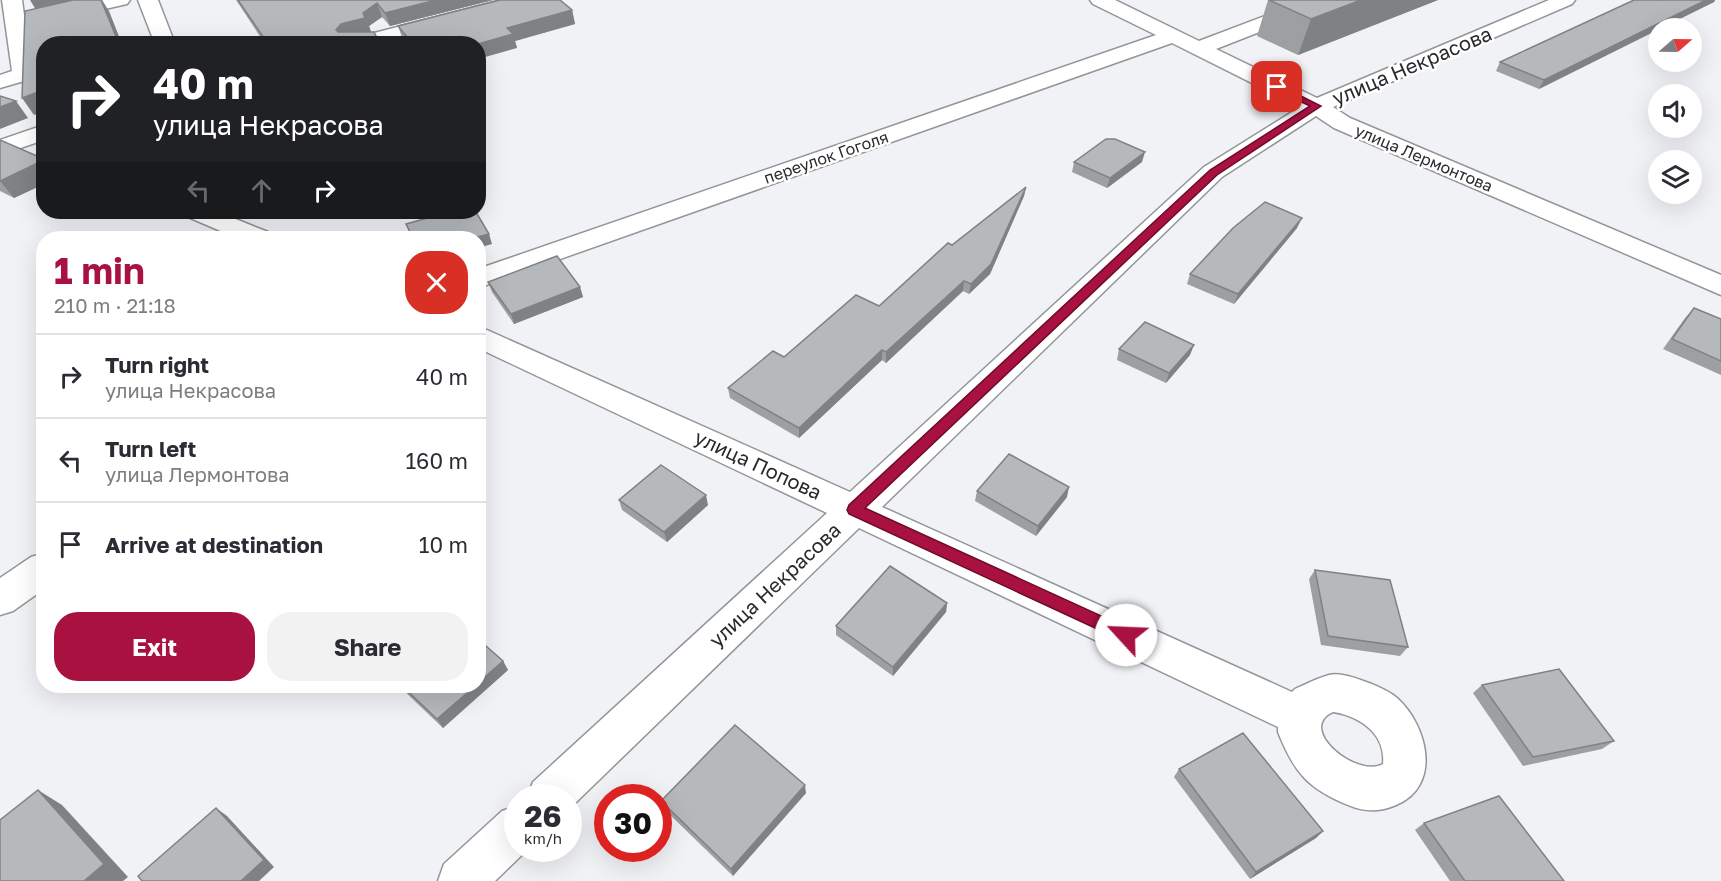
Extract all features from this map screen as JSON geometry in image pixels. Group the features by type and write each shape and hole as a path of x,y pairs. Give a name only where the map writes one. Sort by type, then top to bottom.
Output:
{"street":[{"path":"0,82 23,74 12,0"},
{"path":"15,23 120,0"},
{"path":"148,0 162,36"},
{"path":"378,36 464,7 525,0"},
{"name":"улица Лермонтова","path":"1100,0 1317,106 1342,123 1721,286"},
{"path":"1199,48 1324,0"},
{"name":"улица Некрасова","path":"564,784 1213,172 1317,106 1565,0"},
{"path":"1270,4 1290,13"},
{"name":"переулок Гоголя","path":"486,276 1173,36"},
{"path":"0,148 36,139"},
{"path":"214,219 242,231"},
{"name":"улица Попова","path":"486,340 1299,716"},
{"path":"0,599 36,574"},
{"path":"461,881 504,840"}],"building":[{"path":"73,0 101,0 116,36 36,36 36,93 22,98 25,11"},
{"path":"238,0 436,0 385,13 377,3 363,13 365,18 341,24 336,30 338,32 374,32 376,36 263,36"},
{"path":"500,0 560,0 572,10 507,28 513,34 486,42 486,36 406,36 398,26"},
{"path":"1269,0 1361,0 1311,19"},
{"path":"1634,0 1706,0 1670,18 1648,18 1648,29 1544,80 1500,62"},
{"path":"0,96 16,101 0,107"},
{"path":"1106,139 1115,139 1145,152 1110,178 1074,162"},
{"path":"0,140 36,156 36,164 0,181"},
{"path":"1026,187 991,264 971,284 964,281 886,352 882,350 799,428 728,388 773,351 784,357 856,295 879,306 948,243 952,245"},
{"path":"1265,202 1302,218 1238,294 1190,274 1233,228"},
{"path":"424,219 480,219 489,234 486,235 486,231 410,231 406,224"},
{"path":"557,256 580,287 511,314 488,282"},
{"path":"1694,308 1721,319 1721,361 1672,339"},
{"path":"1145,322 1194,345 1169,373 1119,349"},
{"path":"1009,454 1069,487 1038,526 977,491"},
{"path":"661,465 706,495 664,532 619,500"},
{"path":"890,566 947,603 893,667 836,626"},
{"path":"1315,570 1390,580 1408,647 1328,636"},
{"path":"486,646 503,661 486,676"},
{"path":"1559,669 1614,741 1533,757 1482,685"},
{"path":"409,693 467,693 437,719"},
{"path":"735,725 805,785 731,869 672,812 672,790"},
{"path":"1243,733 1323,831 1256,872 1179,769"},
{"path":"38,790 104,864 84,881 0,881 0,820"},
{"path":"1499,796 1564,881 1465,881 1424,823"},
{"path":"216,808 264,860 241,881 142,881 138,876"}],"route":[{"path":"1126,635 854,510 1213,172 1317,106 1277,87"}]}
